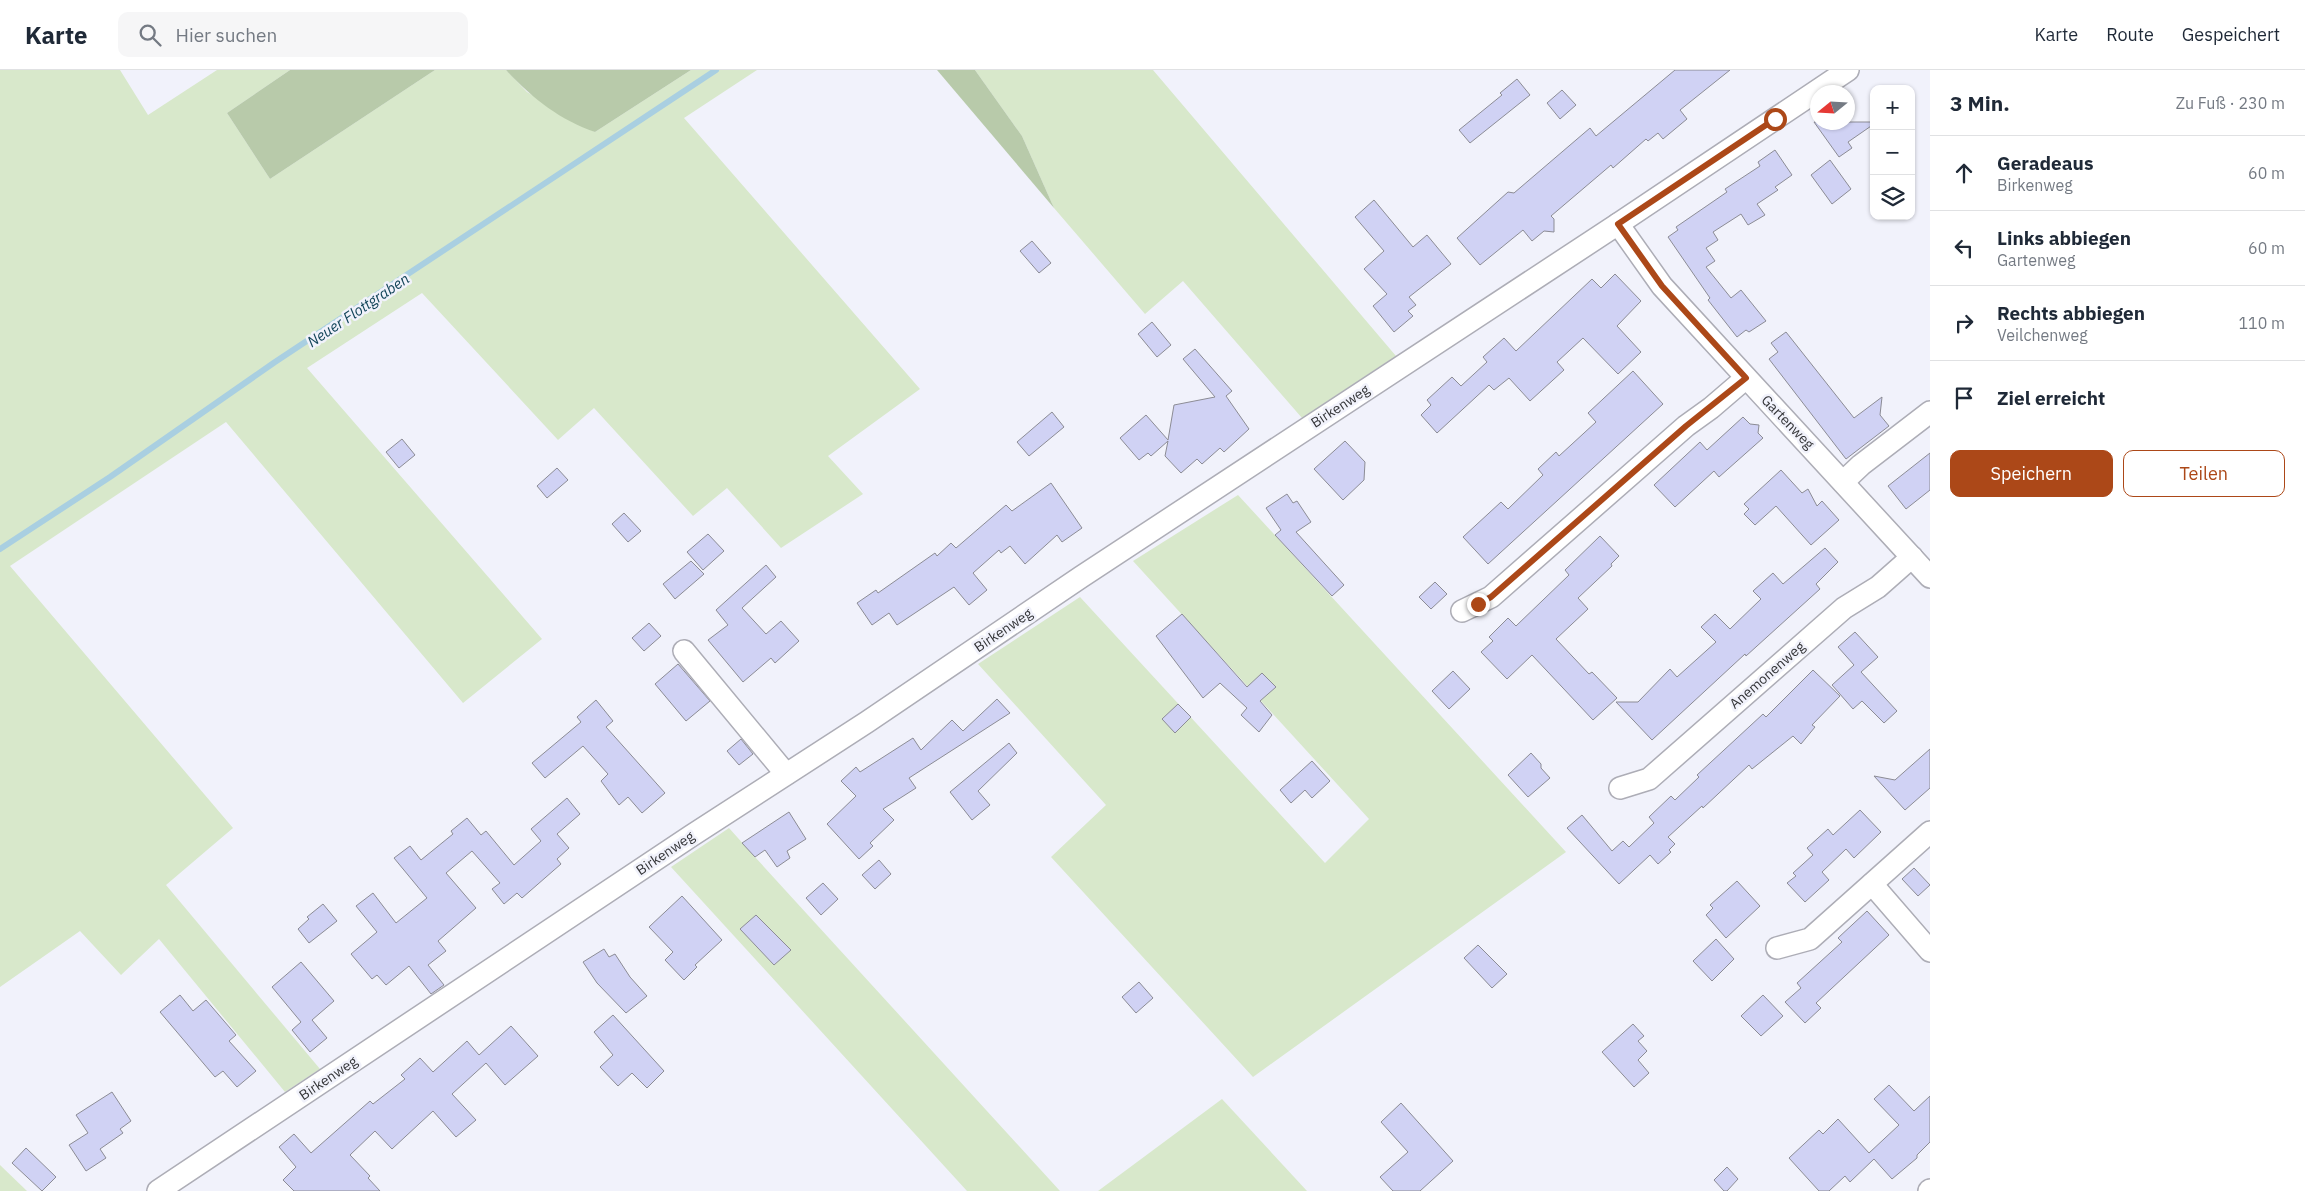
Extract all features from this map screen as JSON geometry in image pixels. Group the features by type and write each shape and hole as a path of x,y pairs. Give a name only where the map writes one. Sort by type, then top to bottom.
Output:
{"street":[{"name":"Birkenweg","path":"158,1191 1089,571 1618,224 1848,70"},
{"name":"Gartenweg","path":"1618,224 1662,286 1930,577"},
{"path":"1462,611 1491,597 1686,426 1746,378"},
{"path":"1844,482 1861,465 1930,412"},
{"name":"Anemonenweg","path":"1620,788 1649,780 1844,608 1878,587 1912,557"},
{"path":"684,651 786,774"},
{"path":"1777,948 1810,939 1930,832"},
{"path":"1872,884 1930,951"}],"green space":[{"path":"0,70 120,70 148,115 217,70 290,70 227,113 270,179 435,70 506,70 527,92 595,132 691,70 757,70 684,118 920,389 828,456 863,494 781,548 727,488 693,516 594,408 558,440 422,293 307,368 542,639 463,703 226,422 10,566 233,828 166,885 320,1069 285,1092 159,939 121,975 80,931 0,987"},
{"path":"290,70 435,70 270,179 227,113"},
{"path":"506,70 691,70 595,132 570,121 547,107"},
{"path":"937,70 975,70 1022,136 1054,208"},
{"path":"975,70 1153,70 1396,356 1302,418 1183,281 1145,314 1054,208 1022,136"},
{"path":"1238,495 1566,852 1253,1077 1051,857 1106,805 978,664 1080,597 1325,863 1369,819 1133,561"},
{"path":"729,828 1060,1191 967,1191 671,867"},
{"path":"1222,1099 1307,1191 1098,1191"},
{"path":"0,1165 27,1191 0,1191"}],"building":[{"path":"1675,70 1730,70 1680,110 1687,119 1663,139 1658,133 1648,141 1646,139 1613,168 1611,165 1551,216 1554,219 1554,232 1544,231 1532,241 1523,230 1480,265 1457,238 1508,192 1514,193 1590,128 1596,136"},
{"path":"1517,79 1530,95 1470,143 1459,130 1502,95 1500,93"},
{"path":"1562,90 1576,105 1560,119 1547,103"},
{"path":"1855,122 1870,122 1870,127 1848,142 1852,148 1839,157 1820,130 1855,130"},
{"path":"1775,150 1792,175 1775,187 1778,190 1757,204 1765,215 1748,225 1741,214 1713,232 1718,240 1706,248 1715,261 1706,267 1731,298 1741,290 1766,321 1749,332 1746,330 1737,337 1708,300 1710,298 1668,237 1678,230 1676,227 1727,192 1725,189 1760,166 1758,162"},
{"path":"1830,160 1851,189 1832,204 1811,175"},
{"path":"1374,200 1413,247 1427,235 1451,264 1409,297 1416,305 1408,311 1413,316 1394,332 1373,306 1387,294 1364,269 1384,251 1355,217"},
{"path":"1032,241 1051,263 1039,273 1020,251"},
{"path":"1615,274 1641,301 1617,326 1641,352 1618,374 1583,338 1557,362 1564,370 1530,401 1509,378 1494,390 1489,385 1437,433 1421,415 1431,405 1427,400 1452,377 1461,386 1487,362 1483,357 1504,338 1516,351 1592,279 1601,288"},
{"path":"1152,322 1171,345 1157,357 1138,334"},
{"path":"1786,332 1854,418 1882,397 1880,415 1889,426 1846,459 1769,359 1778,352 1771,343"},
{"path":"1195,349 1232,391 1226,396 1249,429 1224,452 1220,448 1202,464 1197,459 1181,473 1165,456 1168,441 1151,456 1148,453 1139,460 1120,438 1146,415 1168,440 1174,405 1215,397 1183,359"},
{"path":"1633,371 1663,404 1488,564 1463,537 1501,502 1508,509 1543,475 1538,469 1556,452 1559,456 1596,422 1588,413"},
{"path":"1052,412 1064,427 1029,456 1017,442"},
{"path":"1743,417 1750,424 1759,425 1758,433 1763,438 1719,477 1714,471 1675,507 1654,485 1700,442 1707,450"},
{"path":"402,439 415,455 399,468 386,452"},
{"path":"1345,441 1365,462 1364,480 1343,500 1314,469"},
{"path":"1930,453 1930,490 1906,509 1888,486"},
{"path":"557,468 568,480 547,498 537,486"},
{"path":"1781,470 1802,493 1808,489 1817,506 1822,501 1839,520 1811,545 1776,506 1755,525 1744,514 1749,509 1744,504"},
{"path":"1051,483 1082,528 1062,542 1057,535 1025,564 1010,546 1001,553 999,550 973,573 987,590 969,605 954,587 897,625 889,613 872,625 857,603 876,590 878,593 935,553 937,556 951,543 956,548 1006,505 1012,511"},
{"path":"1287,494 1293,503 1297,501 1311,522 1296,532 1344,585 1332,596 1275,535 1281,530 1266,508"},
{"path":"624,513 641,531 628,542 612,524"},
{"path":"708,534 724,551 703,570 687,552"},
{"path":"1600,536 1619,556 1611,564 1612,566 1578,598 1588,609 1556,639 1589,674 1592,672 1617,698 1593,720 1532,655 1507,679 1481,652 1493,641 1489,637 1508,618 1516,626 1569,575 1565,570"},
{"path":"1825,548 1838,562 1816,584 1820,589 1746,656 1745,654 1652,740 1616,702 1638,702 1670,669 1677,677 1716,642 1701,627 1715,614 1730,629 1761,599 1753,591 1773,573 1783,584"},
{"path":"691,561 704,574 675,599 663,584"},
{"path":"766,565 776,577 742,608 766,634 781,621 799,641 775,663 771,658 743,682 708,640 728,625 716,610"},
{"path":"1435,582 1447,594 1431,609 1419,597"},
{"path":"1182,614 1247,687 1262,673 1276,687 1260,701 1272,715 1259,732 1241,715 1247,708 1220,683 1203,698 1156,636"},
{"path":"649,623 661,636 644,651 632,638"},
{"path":"1855,632 1878,657 1861,672 1897,711 1884,723 1862,701 1853,709 1832,685 1854,665 1838,647"},
{"path":"678,664 710,701 686,721 655,684"},
{"path":"1813,670 1840,696 1812,725 1815,727 1801,744 1793,736 1752,769 1749,765 1703,808 1702,806 1668,837 1675,844 1669,850 1671,852 1658,864 1650,855 1619,884 1567,828 1582,815 1612,851 1623,841 1629,847 1654,823 1649,817 1671,796 1675,800 1699,777 1697,775 1763,714 1766,717"},
{"path":"1453,671 1470,689 1449,709 1432,691"},
{"path":"997,699 1010,713 909,778 916,788 883,809 894,820 870,843 873,846 859,859 827,824 856,796 841,781 856,767 860,772 913,738 921,750 952,720 963,731"},
{"path":"596,700 613,721 606,727 665,793 642,813 628,797 619,805 601,781 608,774 583,746 545,778 532,763 581,722 577,717"},
{"path":"1178,704 1191,717 1175,733 1162,719"},
{"path":"741,739 753,754 739,765 727,751"},
{"path":"1009,743 1017,753 978,791 990,805 972,820 950,792"},
{"path":"1930,749 1930,788 1905,810 1874,776 1895,780"},
{"path":"1531,753 1550,778 1528,797 1508,775"},
{"path":"1312,761 1330,781 1312,798 1305,790 1291,803 1280,790"},
{"path":"567,798 580,814 557,834 569,848 557,859 561,864 522,898 517,893 504,904 492,889 500,883 472,851 446,873 476,908 438,941 446,951 428,965 444,985 431,994 409,966 386,985 377,975 372,979 351,954 377,932 356,906 373,893 396,923 427,898 394,858 410,846 421,860 453,834 451,831 467,818 481,835 486,831 514,865 541,841 531,829"},
{"path":"1860,810 1881,832 1854,858 1846,849 1822,872 1829,880 1805,902 1787,883 1796,876 1793,873 1813,855 1807,848 1828,829 1833,835"},
{"path":"789,812 806,839 787,851 790,858 777,867 765,850 755,857 742,843"},
{"path":"879,860 891,874 875,889 862,875"},
{"path":"1914,868 1930,885 1918,896 1902,879"},
{"path":"1737,881 1760,906 1726,938 1706,915 1713,908 1710,905"},
{"path":"823,883 838,899 821,915 806,898"},
{"path":"682,896 722,940 695,965 697,967 684,980 665,960 673,952 649,927"},
{"path":"323,904 337,921 309,943 298,929 309,919 307,917"},
{"path":"1867,911 1889,935 1816,1003 1821,1008 1805,1023 1785,1002 1801,988 1797,983 1842,942 1838,938"},
{"path":"756,915 791,950 774,965 740,929"},
{"path":"1716,939 1734,959 1712,981 1693,961"},
{"path":"1478,945 1507,974 1492,988 1464,958"},
{"path":"604,949 609,957 615,954 630,977 647,996 626,1013 597,983 583,962"},
{"path":"301,962 334,1001 312,1020 327,1038 310,1052 292,1030 301,1022 272,987"},
{"path":"1139,982 1153,998 1136,1013 1122,997"},
{"path":"180,995 193,1011 206,1000 236,1035 229,1041 256,1071 237,1087 223,1071 215,1077 160,1012"},
{"path":"1763,995 1783,1016 1761,1036 1741,1016"},
{"path":"613,1015 664,1071 647,1088 632,1073 618,1086 600,1067 613,1055 594,1032"},
{"path":"1633,1024 1644,1036 1638,1041 1647,1051 1638,1060 1649,1073 1634,1087 1602,1052"},
{"path":"511,1026 538,1056 505,1085 486,1063 452,1094 476,1120 456,1137 433,1111 392,1149 375,1131 350,1155 370,1176 368,1178 380,1191 294,1191 283,1180 296,1167 279,1147 294,1134 311,1153 370,1101 373,1104 405,1079 401,1075 420,1058 433,1072 467,1041 479,1055"},
{"path":"1889,1085 1914,1111 1930,1096 1930,1142 1917,1155 1917,1158 1892,1179 1874,1159 1850,1182 1845,1176 1829,1191 1819,1191 1789,1158 1819,1130 1823,1134 1838,1119 1869,1153 1899,1125 1874,1099"},
{"path":"112,1092 131,1121 120,1129 123,1133 100,1149 106,1158 86,1171 69,1145 88,1133 76,1115"},
{"path":"1401,1103 1453,1161 1420,1191 1393,1191 1380,1177 1408,1152 1381,1122"},
{"path":"26,1148 56,1177 42,1191 12,1163"},
{"path":"1727,1167 1738,1179 1727,1191 1724,1191 1714,1180"}],"waterway":[{"name":"Neuer Flottgraben","path":"0,549 110,477 275,362 716,70"}],"route":[{"path":"1478,604 1491,597 1686,426 1729,394 1746,378 1662,286 1632,248 1618,224 1775,119"}]}
